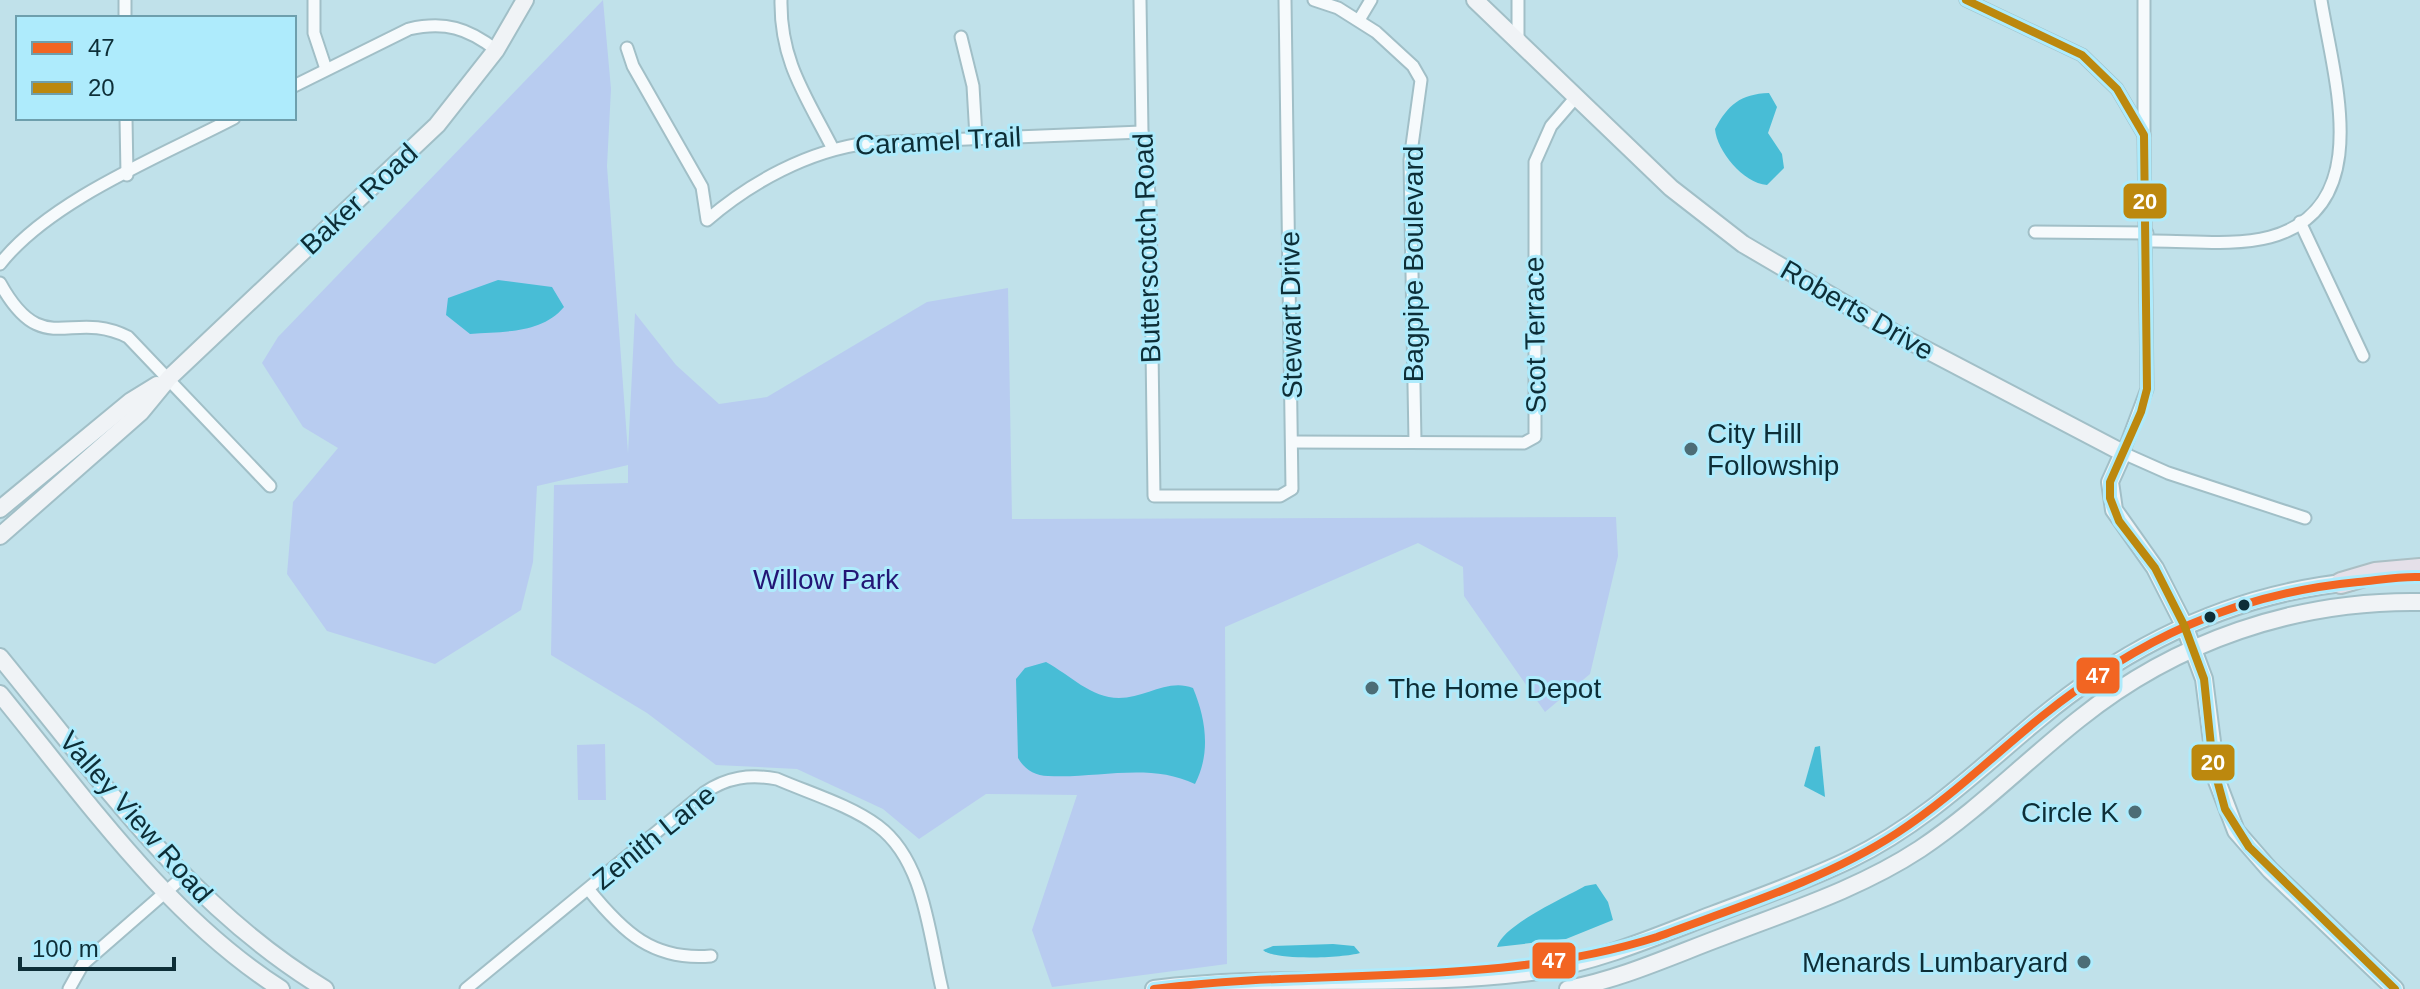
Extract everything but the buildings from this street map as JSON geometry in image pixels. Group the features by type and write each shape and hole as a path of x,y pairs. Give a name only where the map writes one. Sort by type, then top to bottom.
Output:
{"highway":[{"path":"2341,583 2375,573 2420,569"}],"main road":[{"name":"Baker Road","path":"0,536 141,412 169,378 437,125 496,50 525,0"},
{"name":"Roberts Drive","path":"1475,0 1671,188 1743,244 1898,335 2123,453"},
{"name":"Baker Road","path":"0,509 131,401 169,378"},
{"path":"2123,453 2110,482 2114,510 2155,568 2184,625 2209,706 2215,773 2236,831 2270,870 2395,989"},
{"path":"1154,989 1398,984 1538,971 1589,960 1659,936 1853,858 1926,814 2042,717 2120,658 2184,625 2272,595 2341,583 2420,577"},
{"path":"1568,989 1645,966 1880,873 1956,821 2108,696 2192,648 2229,633 2310,612 2353,605 2420,602"},
{"name":"Valley View Road","path":"0,657 184,876 260,947 325,989"},
{"name":"Valley View Road","path":"0,694 167,892 206,933 281,989"}],"street":[{"path":"314,0 314,33 326,69"},
{"path":"781,0 785,53 833,149"},
{"name":"Butterscotch Road","path":"1140,0 1142,132 1151,220 1154,496"},
{"name":"Stewart Drive","path":"1154,496 1287,494 1294,482 1285,0"},
{"path":"1314,0 1359,20 1371,0"},
{"path":"1518,0 1518,41"},
{"path":"1966,0 2082,55 2117,89 2144,135"},
{"path":"2123,453 2147,389 2144,0"},
{"path":"2035,232 2250,239 2271,236 2300,222 2326,195 2335,178 2342,150 2321,0"},
{"name":"Bagpipe Boulevard","path":"1359,20 1413,66 1423,90 1410,160 1415,441"},
{"path":"296,85 409,29 428,25 460,27 496,50"},
{"path":"961,37 973,86 976,137"},
{"name":"Caramel Trail","path":"627,48 633,66 702,187 707,220 727,203 792,166 833,149 976,137 1142,132"},
{"name":"Scot Terrace","path":"1293,442 1524,443 1535,437 1535,162 1551,126 1576,97"},
{"path":"126,120 127,175"},
{"path":"0,264 39,225 230,120"},
{"path":"2300,222 2363,356"},
{"path":"0,283 28,322 40,327 116,331 139,345 270,486"},
{"name":"Roberts Drive","path":"2123,453 2168,473 2305,518"},
{"name":"Zenith Lane","path":"466,989 716,785 745,777 777,779 876,824 892,838 908,860 917,885 942,989"},
{"path":"69,989 83,964 184,876"},
{"path":"589,890 607,913 649,946 671,955 711,956"}],"green space":[{"name":"Willow Park","path":"603,0 611,89 607,166 628,453 635,313 676,365 719,404 767,397 927,302 1008,288 1012,519 1616,517 1618,556 1590,674 1545,712 1464,596 1463,567 1418,543 1225,627 1227,964 1052,987 1032,930 1077,795 986,794 919,839 883,809 797,769 716,765 647,713 551,655 554,485 628,483 628,465 537,486 533,562 521,610 435,664 327,631 287,574 293,502 338,448 303,427 262,363 278,337"},
{"path":"605,744 606,800 578,800 577,745"}],"shaded area":[{"path":"1769,93 1777,107 1768,133 1782,154 1784,168 1767,185 1749,178 1733,164 1721,147 1715,129 1736,102"},
{"path":"498,280 552,287 564,307 555,316 533,327 470,334 446,315 448,298"},
{"path":"1046,662 1090,690 1109,697 1129,697 1175,685 1193,688 1205,736 1203,760 1195,784 1159,774 1048,776 1027,769 1018,758 1016,679 1025,668"},
{"path":"1820,746 1825,797 1804,786 1815,747"},
{"path":"1596,884 1608,902 1613,920 1566,939 1497,947 1510,930 1522,921 1585,886"},
{"path":"1273,946 1354,946 1360,953 1294,957 1263,950"}],"transit line":[{"name":"20","path":"1966,0 2082,55 2117,89 2144,135 2147,389 2141,412 2110,482 2110,498 2119,521 2155,568 2184,625 2204,679 2213,765 2225,809 2249,847 2395,989"},
{"name":"47","path":"1154,989 1281,979 1470,971 1595,953 1657,937 1811,879 1869,850 1935,806 2077,689 2151,643 2189,625 2229,609 2313,588 2420,577"}],"place":[{"name":"City Hill Followship","path":"1691,449"},
{"name":"The Home Depot","path":"1372,688"},
{"name":"Circle K","path":"2135,812"},
{"name":"Menards Lumbaryard","path":"2084,962"}]}
